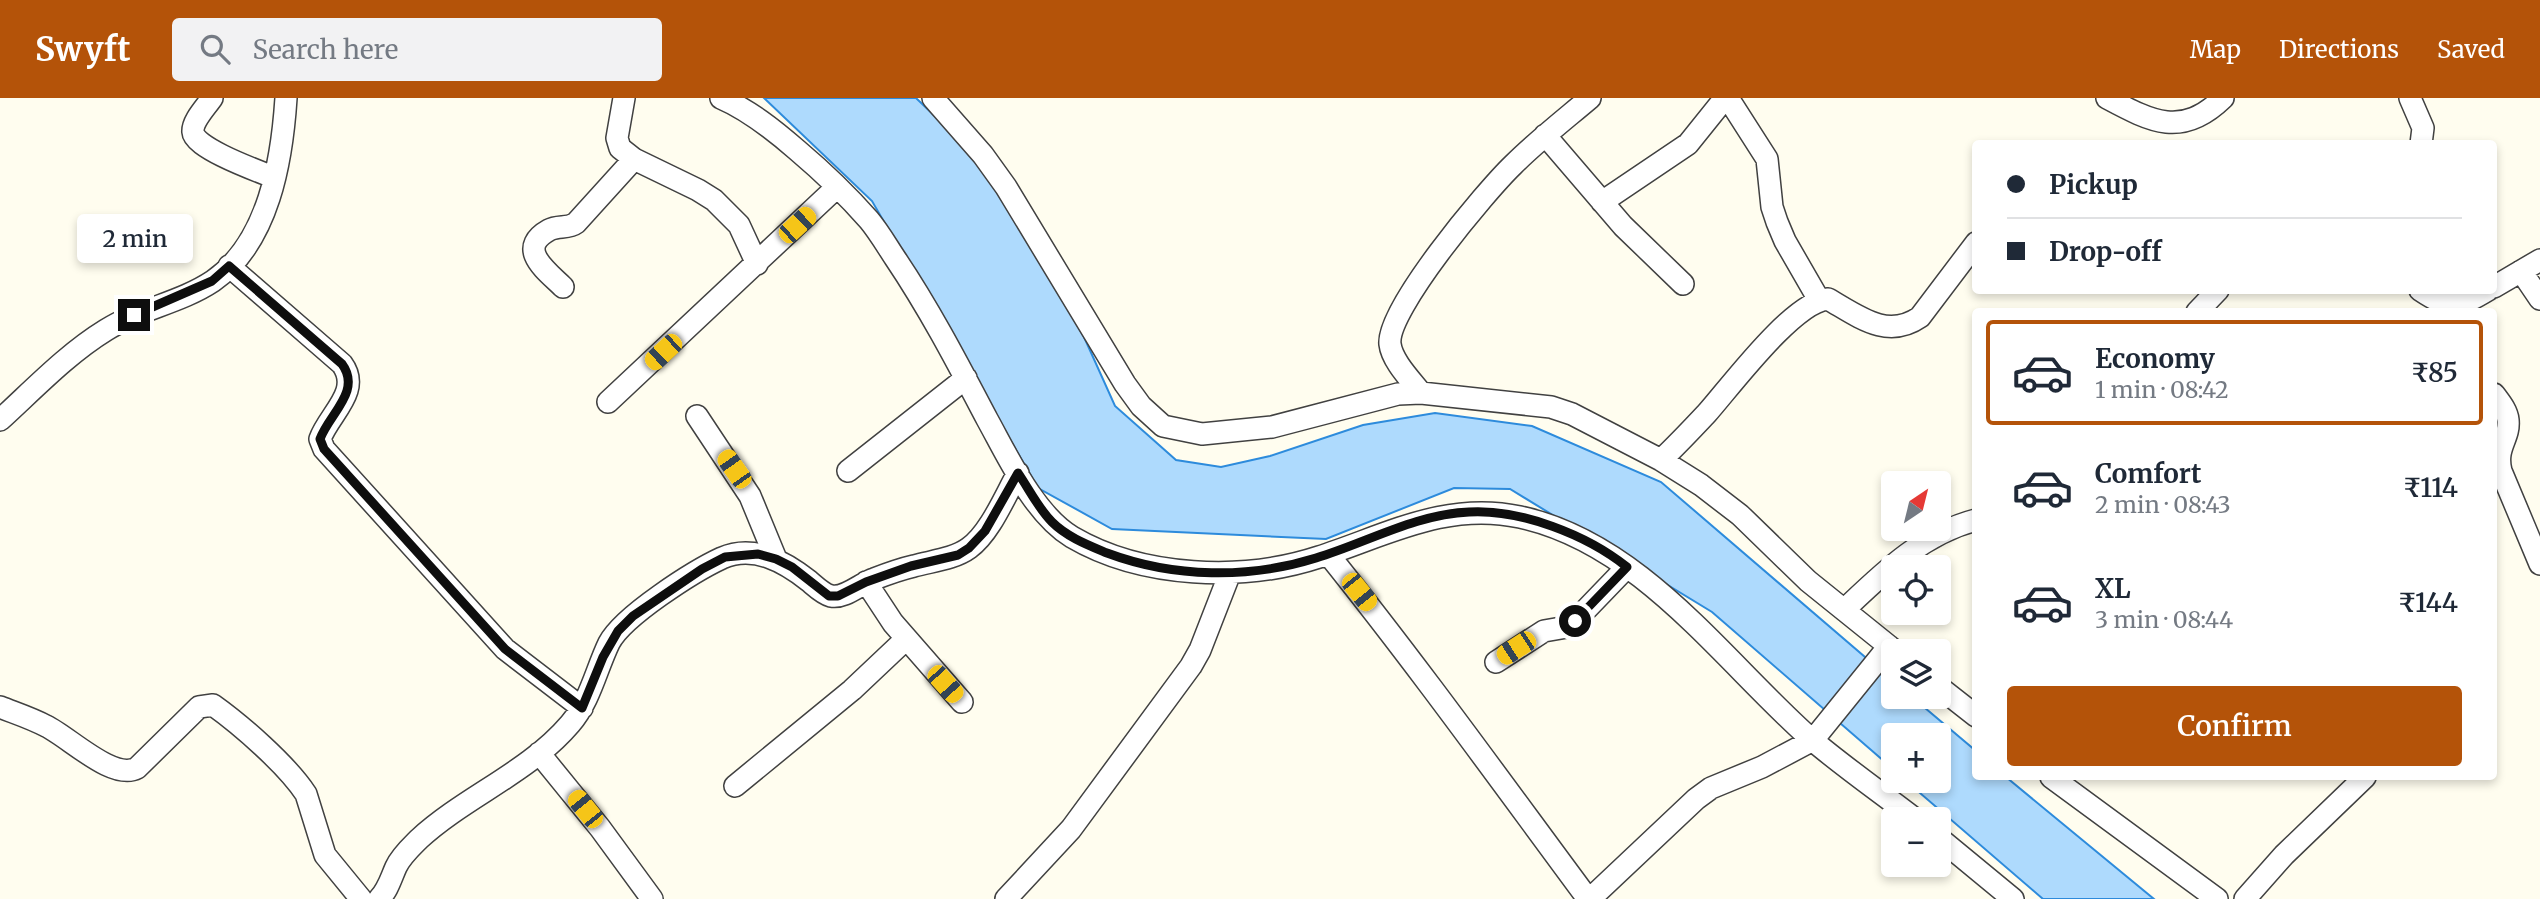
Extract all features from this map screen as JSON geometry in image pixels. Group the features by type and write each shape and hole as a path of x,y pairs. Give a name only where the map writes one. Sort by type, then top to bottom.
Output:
{"street":[{"path":"212,98 195,123 192,131 195,139 218,153 273,177"},
{"path":"0,419 55,370 106,330 212,281 229,266 251,240 273,177 283,139 286,98"},
{"path":"624,98 617,138 620,148 634,159 714,200 739,225 757,264"},
{"path":"721,98 781,136 837,187 870,222 920,295 1018,473 1052,522 1070,536 1125,559 1163,567 1230,573 1289,566 1440,515 1495,513 1522,517 1547,525 1590,544 1627,567 1676,608 1815,737 1900,807"},
{"path":"933,98 983,155 1006,187 1125,384 1141,407 1163,426 1202,434 1272,427 1378,398 1421,393 1550,407 1572,414 1661,460 1701,485 1740,515 1808,581 1881,644"},
{"path":"1421,393 1396,359 1390,346 1390,334 1402,307 1434,260 1484,196 1511,166 1590,98"},
{"path":"1602,201 1688,144 1727,98 1767,159 1772,207 1777,222 1785,242 1819,300"},
{"path":"2108,98 2131,111 2174,123 2199,118 2223,98"},
{"path":"2410,98 2420,117 2423,128 2422,140"},
{"path":"1545,135 1623,226 1684,284"},
{"path":"563,287 536,259 534,247 547,231 571,227 576,223 634,159"},
{"path":"608,402 837,187"},
{"path":"1661,460 1794,317 1819,300 1828,299 1878,325 1892,328 1909,324 1920,317 1972,248"},
{"path":"2497,285 2540,260"},
{"path":"229,266 348,372 349,382 345,397 320,439 324,449 505,649 582,708"},
{"path":"2521,271 2540,299"},
{"path":"2201,308 2214,294"},
{"path":"2426,294 2445,308"},
{"path":"2452,308 2480,294"},
{"path":"848,471 966,378"},
{"path":"2497,399 2508,421 2497,457 2540,564"},
{"path":"698,416 750,496 776,559"},
{"path":"379,899 397,865 421,837 452,813 513,775 570,724 582,708 611,640 633,616 702,569 725,557 758,554 792,567 829,596 838,596 866,582 911,566 958,555 969,548 985,531 1018,473"},
{"path":"1844,610 1900,559 1941,531 1972,521"},
{"path":"1328,554 1404,649 1589,899 1711,788 1762,766 1815,737 1881,659"},
{"path":"1496,662 1544,631 1567,627 1627,567"},
{"path":"1006,899 1071,829 1191,666 1200,650 1230,573"},
{"path":"866,582 906,639 962,702"},
{"path":"735,786 852,690 906,639"},
{"path":"1951,696 1972,713"},
{"path":"0,707 47,726 102,762 125,771 137,768 200,707 213,705 260,745 300,785 306,794 325,855 360,899"},
{"path":"540,752 652,899"},
{"path":"2055,780 2217,899"},
{"path":"2245,899 2284,855 2362,780"},
{"path":"1951,849 2003,896"}],"water":[{"path":"764,98 916,98 989,168 1084,337 1115,406 1176,460 1221,467 1270,456 1363,425 1435,413 1532,426 1661,482 1881,671 1881,709 1926,709 1943,723 1881,723 1881,759 1712,612 1510,489 1454,488 1326,539 1112,529 1038,488 872,201"},
{"path":"1951,730 1972,748 1972,780 2010,780 2154,899 2043,899 1951,820 1951,807 1936,807 1920,793 1951,793"}],"route":[{"path":"134,315 212,281 229,266 342,364 348,372 349,382 345,397 323,430 320,439 324,449 505,649 582,708 603,657 618,631 633,616 702,569 725,557 758,554 792,567 829,596 838,596 866,582 911,566 958,555 969,548 985,531 1018,473 1052,522 1070,536 1125,559 1211,573 1289,566 1440,515 1469,512 1522,517 1590,544 1627,567 1575,621"}]}
